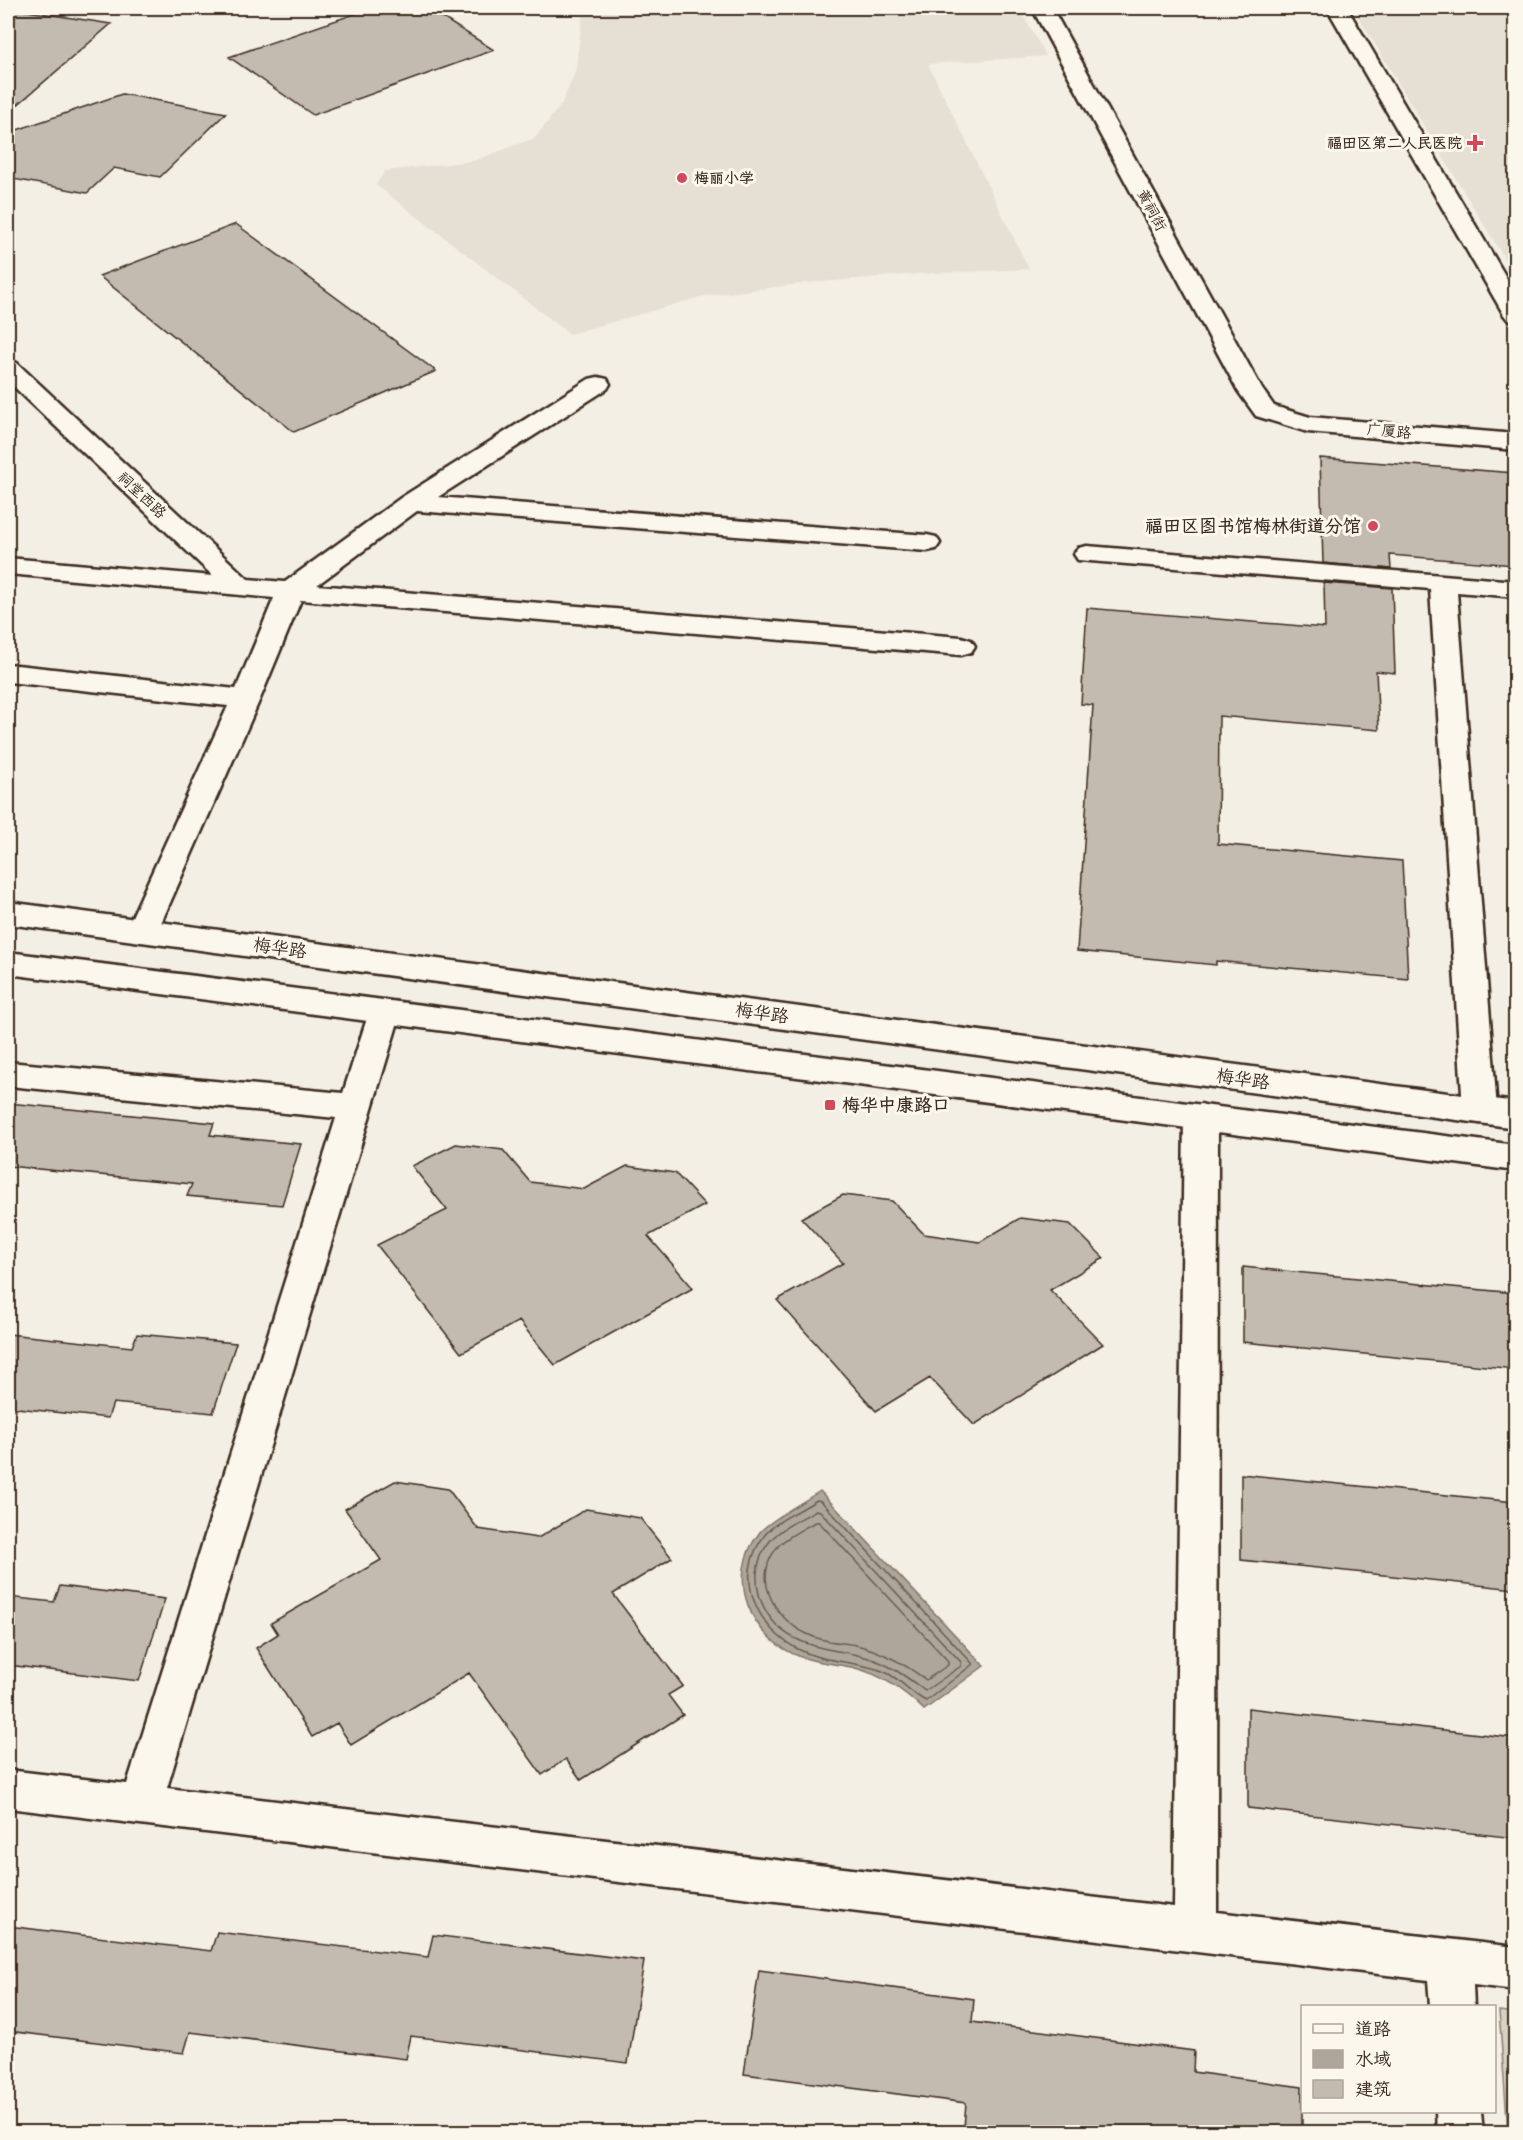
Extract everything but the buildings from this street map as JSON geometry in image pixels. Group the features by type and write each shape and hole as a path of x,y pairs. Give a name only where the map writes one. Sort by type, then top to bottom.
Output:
{"street":[{"name":"黄祠街","path":"1042,8 1250,391 1265,411"},
{"path":"1337,8 1515,315"},
{"name":"祠堂西路","path":"8,368 240,587"},
{"path":"142,930 246,699 291,591 411,503 598,384"},
{"name":"广厦路","path":"1265,411 1308,424 1515,442"},
{"path":"411,503 927,543"},
{"path":"1087,554 1515,588"},
{"path":"8,566 961,646"},
{"path":"1443,582 1480,1110"},
{"path":"8,673 246,699"},
{"name":"梅华路","path":"8,913 1515,1115"},
{"path":"8,963 1515,1158"},
{"path":"141,1805 386,1012"},
{"path":"8,1074 357,1107"},
{"path":"1194,1930 1201,1117"},
{"path":"8,1789 1515,1969"},
{"path":"1449,1961 1452,2005"},
{"path":"1459,2113 1460,2133"}],"shaded area":[{"name":"梅丽小学","path":"621,8 724,8 784,11 1020,10 1046,56 928,64 1029,269 917,274 807,283 704,296 570,334 376,185 385,171 473,161 535,138 561,105 575,73 583,13"},
{"name":"福田区第二人民医院","path":"1353,8 1515,10 1515,276"},
{"path":"1499,2011 1515,2013 1515,2132 1508,2132"}],"water":[{"path":"820,1491 984,1666 924,1710 901,1690 875,1675 855,1668 801,1657 783,1648 768,1636 756,1621 748,1605 744,1587 744,1568 749,1550 760,1532 779,1516"}],"place":[{"name":"福田区第二人民医院","path":"1475,143"},
{"name":"梅丽小学","path":"682,178"},
{"name":"福田区图书馆梅林街道分馆","path":"1373,526"},
{"name":"梅华中康路口","path":"830,1105"}]}
